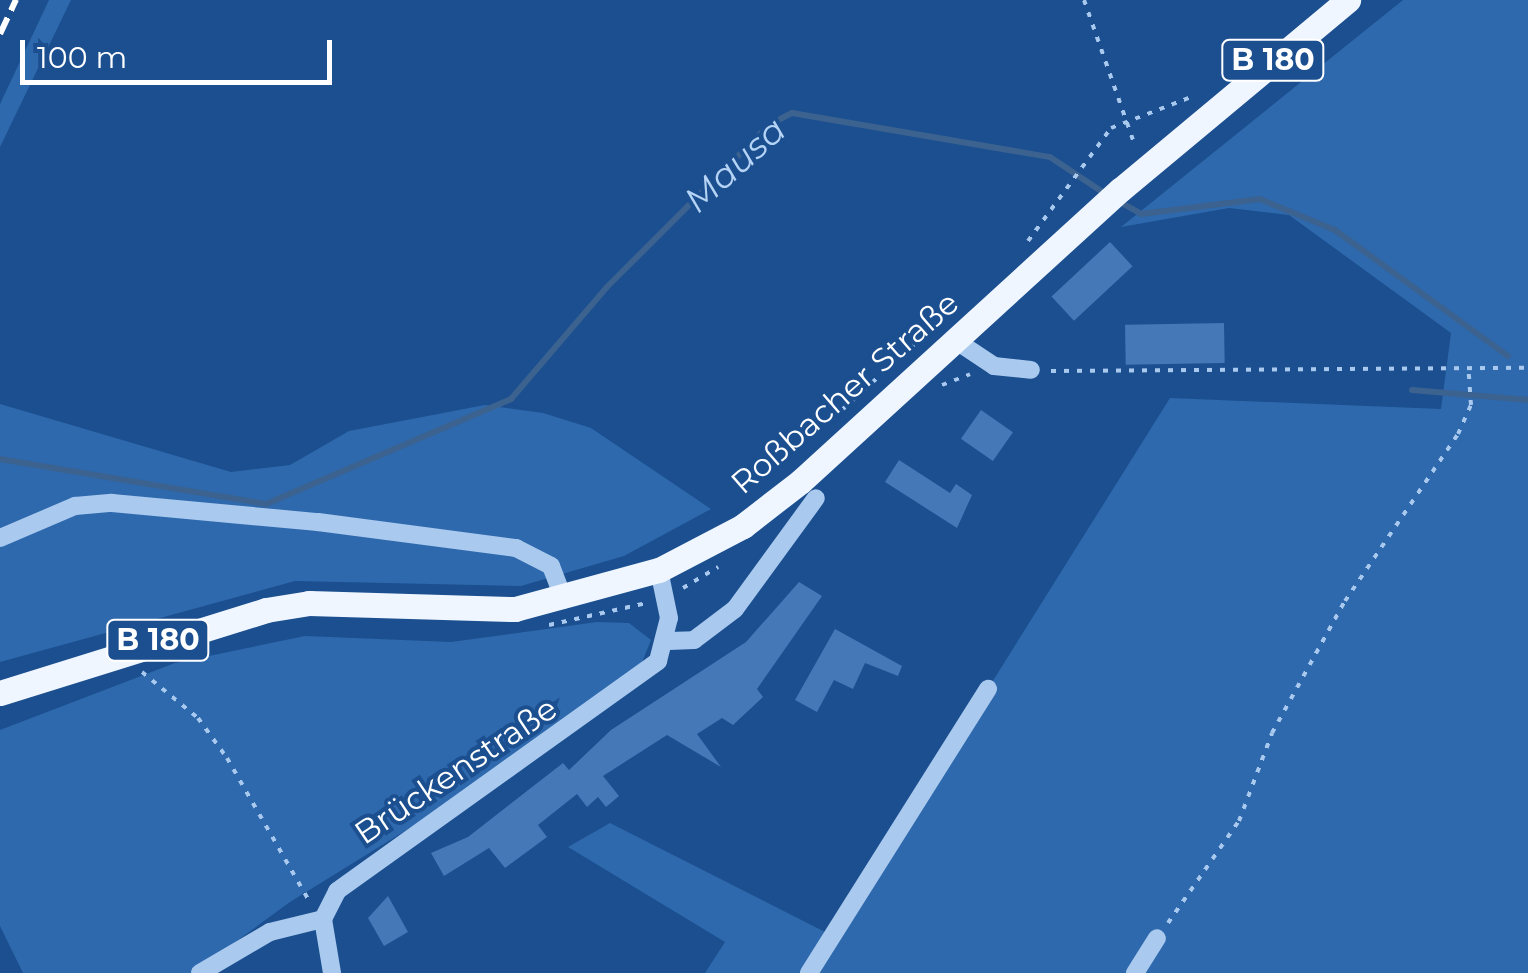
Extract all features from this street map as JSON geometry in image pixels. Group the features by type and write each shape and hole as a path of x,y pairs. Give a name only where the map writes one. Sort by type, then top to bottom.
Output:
{"main road":[{"name":"B 180","path":"1149,164 1348,0"},
{"name":"Roßbacher Straße","path":"5,691 120,652 309,603 464,610 564,600 659,570 743,526 1149,164"}],"street":[{"path":"955,340 994,366 1031,370"},
{"path":"659,570 668,641 694,640 735,610 816,498"},
{"path":"0,538 75,506 112,503 318,522 516,548 551,566 564,600"},
{"name":"Brückenstraße","path":"323,919 337,890 620,696 668,641"},
{"path":"809,973 988,690"},
{"path":"200,973 270,932 323,919 332,973"},
{"path":"1136,973 1156,938"}],"path":[{"path":"1084,0 1124,124 1149,164"},
{"path":"1058,197 1105,134 1124,124 1168,113 1211,83"},
{"path":"935,390 994,366"},
{"path":"1031,370 1470,373 1528,368"},
{"path":"1156,938 1239,821 1272,732 1336,616 1471,405 1470,373"},
{"path":"834,417 874,380"},
{"path":"120,652 198,718 323,919"}],"shaded area":[{"path":"49,0 71,0 0,147 0,104"},
{"path":"1403,0 1528,0 1528,973 705,973 725,942 568,847 610,823 833,936 1170,398 1441,409 1451,333 1289,215 1229,208 1121,227"},
{"path":"0,404 231,472 290,465 349,431 485,405 543,413 591,428 711,509 624,556 521,586 295,581 0,662"},
{"path":"597,622 629,623 651,640 630,692 290,902 193,973 23,973 0,926 0,730 175,663 305,636 451,642"}],"building":[{"path":"1110,242 1133,266 1074,321 1051,297"},
{"path":"1224,323 1225,363 1126,365 1125,325"},
{"path":"981,410 1013,432 993,461 961,439"},
{"path":"899,460 950,493 956,484 972,495 957,528 885,482"},
{"path":"799,582 822,596 757,689 763,697 733,725 722,718 697,734 721,767 667,735 603,776 619,796 606,807 598,797 587,807 577,794 538,825 547,837 505,868 489,848 444,876 431,853 468,837 563,763 569,770 611,730 746,642"},
{"path":"835,629 902,666 898,676 865,663 853,689 834,680 817,712 795,700"},
{"path":"388,896 408,932 384,946 368,918"}],"waterway":[{"name":"Mausa","path":"0,459 266,504 511,399 606,288 769,125 792,113 1050,157 1107,195"},
{"name":"Mausa","path":"1118,201 1141,214 1260,199 1335,230 1508,356"},
{"path":"1412,390 1528,400"}],"railway":[{"path":"0,34 16,0"}]}
